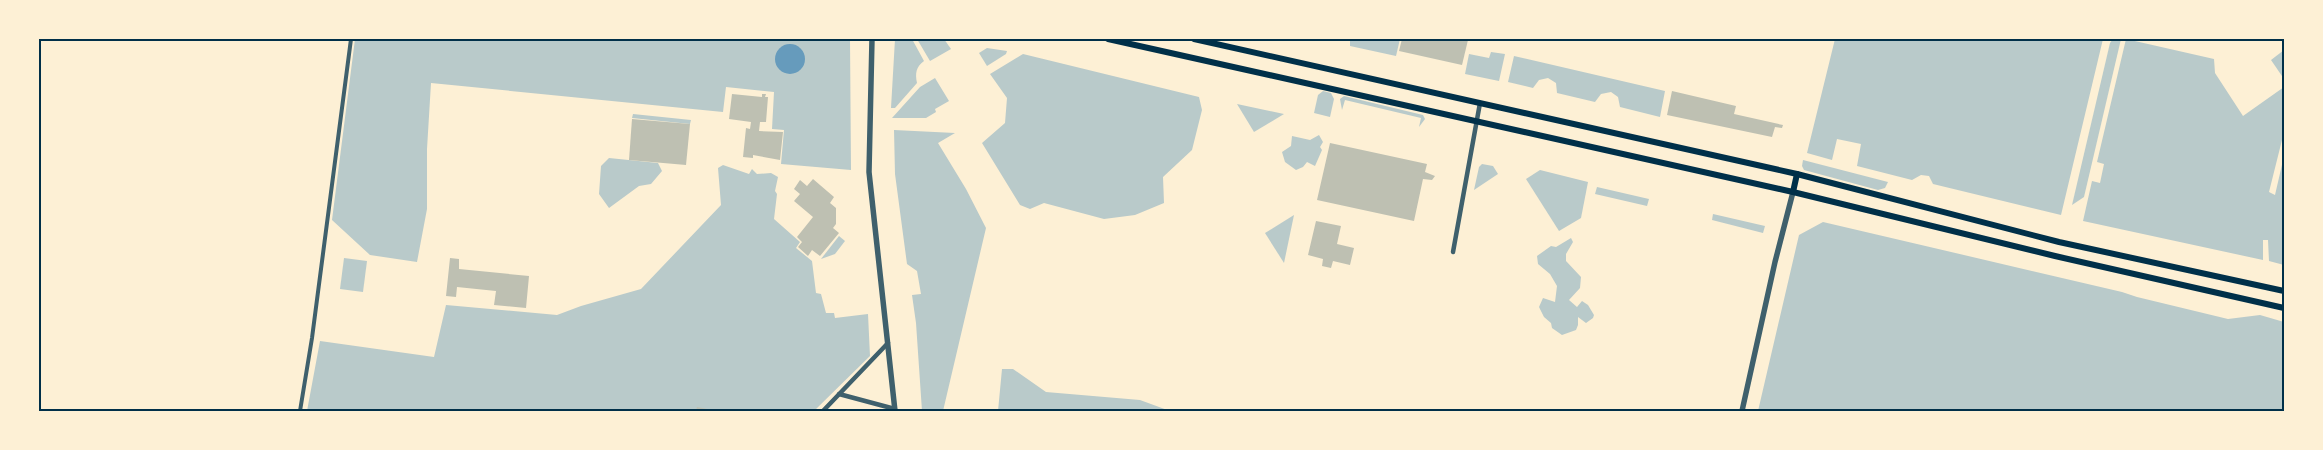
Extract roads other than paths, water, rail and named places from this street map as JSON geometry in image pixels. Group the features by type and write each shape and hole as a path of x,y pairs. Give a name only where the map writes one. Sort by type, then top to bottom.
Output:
{"main road":[{"path":"1108,39 1477,123 1793,192 2055,256 2284,308"},
{"path":"1194,39 1797,174 2059,242 2284,291"},
{"path":"1793,192 1797,174"}],"street":[{"path":"300,411 312,338 351,39"},
{"path":"839,394 895,410 869,172 872,39"},
{"path":"1453,252 1480,103"},
{"path":"1742,411 1775,262 1793,192"},
{"path":"823,411 888,343"}],"water":[{"path":"790,44 796,45 804,53 804,65 796,73 790,74 784,73 776,65 775,59 776,53 784,45"}]}
